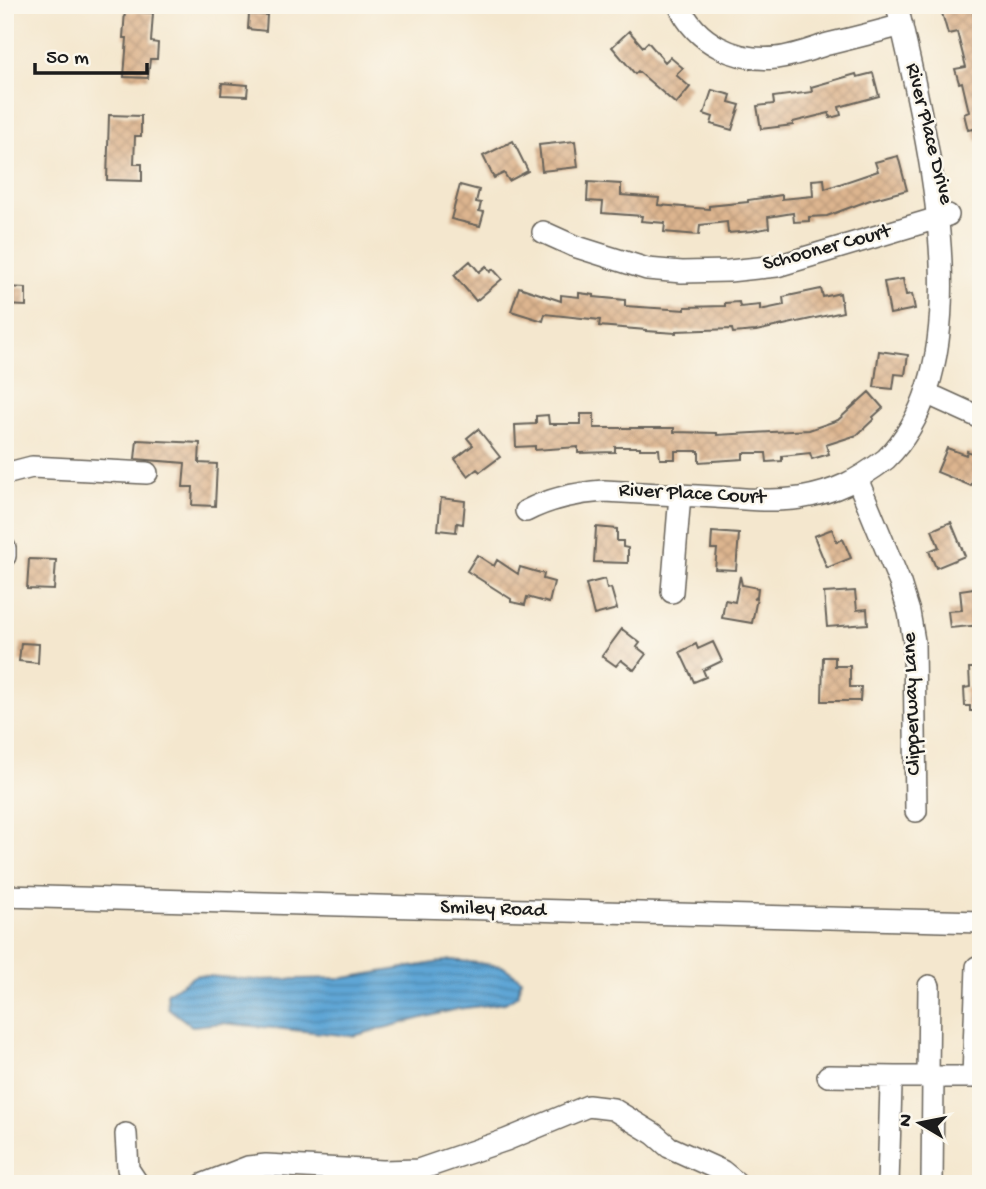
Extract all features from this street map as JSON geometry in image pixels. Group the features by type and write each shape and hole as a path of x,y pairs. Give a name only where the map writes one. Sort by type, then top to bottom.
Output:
{"street":[{"path":"679,5 695,31 710,43 751,58 777,58 899,15"},
{"name":"River Place Drive","path":"858,481 904,445 937,398 949,357 954,315 954,270 942,177 899,15"},
{"name":"Schooner Court","path":"543,232 574,246 647,268 682,272 729,271 777,266 948,215"},
{"path":"937,398 981,418"},
{"path":"5,474 32,467 147,473"},
{"name":"River Place Court","path":"526,511 543,502 579,493 604,491 768,500 790,499 858,481"},
{"name":"Clipperway Lane","path":"858,481 909,612 914,641 916,811"},
{"path":"672,592 680,495"},
{"path":"5,548 5,555"},
{"name":"Smiley Road","path":"5,896 981,922"},
{"path":"828,1076 977,1077 977,967"},
{"path":"929,986 932,1184"},
{"path":"888,1184 891,1086 896,1077"},
{"path":"204,1184 241,1169 266,1165 383,1171 420,1177 588,1106 613,1109 654,1134 669,1147 722,1171 738,1184"},
{"path":"126,1134 128,1169 138,1184"}],"water":[{"path":"452,960 502,966 521,979 518,995 505,1003 457,1009 353,1036 222,1023 192,1026 168,1008 167,993 196,975 255,980 345,978"}],"building":[{"path":"944,5 971,5 977,26 981,43 981,141 976,141 973,129 968,130 964,114 969,112 962,82 959,83 955,69 966,67 957,32 948,34 942,13 946,12"},
{"path":"125,11 153,13 151,42 158,43 157,59 150,59 148,78 124,77 127,38 123,38"},
{"path":"249,14 267,15 266,31 248,29"},
{"path":"629,31 643,47 648,42 665,62 670,57 683,68 676,75 690,87 676,104 638,71 635,74 612,47"},
{"path":"873,73 879,96 839,107 841,115 830,118 829,113 793,122 793,125 761,129 757,106 774,104 773,97 812,92 811,87 856,74 857,77"},
{"path":"222,83 248,85 247,96 221,95"},
{"path":"712,90 731,95 729,102 740,105 732,130 711,124 713,117 704,114"},
{"path":"109,115 141,116 141,136 135,136 134,164 142,164 142,181 107,180"},
{"path":"513,141 528,171 509,181 504,173 494,178 483,156"},
{"path":"575,141 578,167 542,171 539,145"},
{"path":"898,156 907,190 827,216 809,217 809,221 794,222 793,213 768,217 769,228 752,231 728,233 727,222 700,225 699,235 664,232 665,223 641,221 642,216 602,213 603,202 587,201 588,182 621,184 621,195 659,198 658,205 709,209 709,206 782,195 782,199 813,196 812,180 824,179 825,189 878,171 875,162"},
{"path":"460,185 479,190 476,202 481,203 479,211 484,212 480,226 451,219"},
{"path":"470,261 479,272 486,266 490,272 493,269 502,279 476,301 454,275"},
{"path":"903,279 906,295 912,294 915,309 890,314 884,282"},
{"path":"5,287 26,288 26,306 5,305"},
{"path":"519,287 561,301 561,295 579,297 579,293 625,300 625,306 685,310 685,307 725,306 725,303 739,302 740,307 760,305 760,310 784,305 783,297 821,289 823,297 840,293 843,312 756,331 646,331 599,326 600,320 545,314 543,321 511,311"},
{"path":"879,351 908,355 905,375 895,374 893,389 874,387"},
{"path":"869,392 883,408 874,419 857,435 826,445 829,454 812,459 810,453 782,456 782,461 767,462 766,453 743,453 743,459 699,462 699,451 675,451 675,459 660,459 659,449 640,447 615,447 615,452 578,453 578,447 535,450 535,446 516,447 515,425 536,424 536,416 548,415 549,424 581,424 581,414 594,414 594,428 674,428 674,432 717,435 809,430 838,420"},
{"path":"478,429 500,457 480,472 477,469 468,476 455,459 473,445 467,438"},
{"path":"137,440 200,443 199,463 217,464 215,506 192,505 193,487 183,487 185,463 135,459"},
{"path":"947,448 966,455 967,451 981,457 971,486 937,472"},
{"path":"441,498 465,501 463,524 457,523 456,532 438,530"},
{"path":"951,522 965,556 936,568 929,551 939,547 932,530"},
{"path":"596,527 617,529 617,541 623,541 623,547 628,548 628,563 594,562"},
{"path":"832,529 837,542 843,539 851,558 827,568 814,536"},
{"path":"712,532 739,534 736,570 715,569 717,549 711,549"},
{"path":"477,555 494,566 497,560 518,574 520,567 544,574 543,579 554,582 549,603 527,597 525,605 511,602 511,599 467,571"},
{"path":"29,559 56,560 54,590 27,589"},
{"path":"740,576 742,585 758,588 757,597 753,599 757,598 752,623 722,618 725,600 735,602"},
{"path":"605,579 607,589 611,588 617,609 594,615 586,584"},
{"path":"981,587 981,625 950,628 948,611 962,610 960,590"},
{"path":"855,591 857,610 867,609 868,624 827,627 824,593"},
{"path":"622,629 640,643 637,647 646,654 634,670 621,660 616,666 602,656"},
{"path":"713,642 722,661 703,670 706,677 694,682 680,652 696,644 698,649"},
{"path":"21,643 39,644 38,663 19,661"},
{"path":"823,657 835,657 835,666 850,666 850,687 861,687 860,701 822,701"},
{"path":"969,668 981,668 981,711 970,711 970,706 965,706 964,688 970,687"}]}
